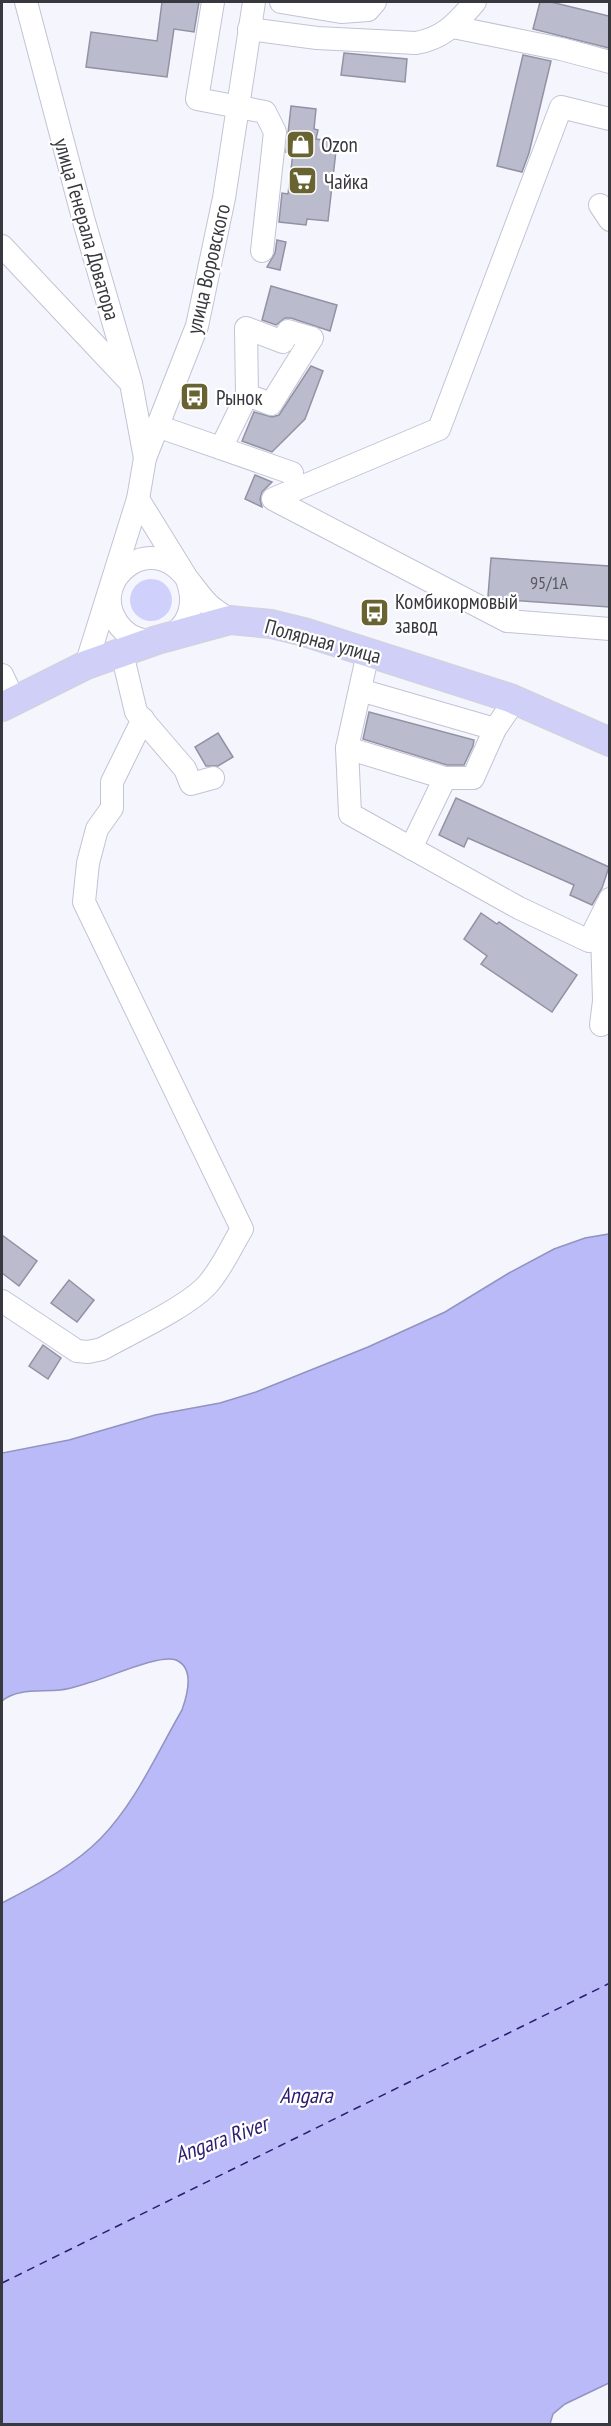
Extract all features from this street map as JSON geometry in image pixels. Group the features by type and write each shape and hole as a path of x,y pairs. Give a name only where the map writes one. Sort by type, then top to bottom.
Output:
{"main road":[{"name":"Полярная улица","path":"8,704 86,665 157,640 230,620 271,624 304,632 515,700 609,741"}],"street":[{"name":"улица Генерала Доватора","path":"26,2 82,218 131,383 144,458"},
{"path":"213,2 197,99 265,112 275,132 262,251"},
{"name":"улица Воровского","path":"86,665 138,498 144,458 197,326 224,198 254,2"},
{"path":"281,2 341,12 368,10 375,2"},
{"path":"249,29 317,38 416,43 432,40 453,27 476,2"},
{"path":"453,27 561,49 609,62"},
{"path":"609,119 561,107 439,429 273,499 507,621 609,628"},
{"path":"2,246 131,383"},
{"path":"221,448 247,395"},
{"path":"157,426 292,473"},
{"path":"138,498 185,575 192,600 190,613 184,625 174,634 157,640 136,638 125,632 116,622 111,610 110,597 119,573 140,559 152,558 165,560 176,566 185,575 209,605 230,620"},
{"path":"122,653 136,712 185,769 191,784 213,778"},
{"path":"368,653 347,748 350,814 519,908 589,941 602,932"},
{"path":"2,675 8,704"},
{"path":"360,690 495,729"},
{"path":"347,748 445,778 473,777 495,729 515,700"},
{"path":"2,1301 77,1351 88,1352 102,1349 189,1300 208,1285 225,1261 242,1229 84,902 88,863 97,829 112,808 112,782 143,719"},
{"path":"411,848 445,778"},
{"path":"601,1025 607,962 602,932 609,899"}],"shaded area":[{"path":"151,579 159,580 166,585 171,592 171,608 166,615 159,620 151,621 143,620 136,615 131,608 130,600 131,592 136,585 143,580"}],"water":[{"name":"Angara","path":"609,1234 609,2383 565,2404 553,2414 550,2424 2,2424 2,1903 67,1866 90,1848 114,1824 145,1777 182,1710 188,1676 186,1669 176,1660 158,1660 72,1688 22,1692 2,1701 2,1453 69,1440 155,1415 220,1403 256,1392 368,1347 445,1312 554,1249 585,1238"}],"building":[{"path":"162,2 199,2 194,32 174,29 167,77 86,67 91,32 157,41"},
{"path":"540,2 551,2 609,16 609,48 533,29"},
{"path":"344,53 407,59 405,82 341,75"},
{"path":"523,55 551,61 529,153 522,172 497,166"},
{"path":"291,106 316,109 314,129 318,130 316,139 337,142 328,221 307,219 306,225 279,222 282,193 288,194 293,153 286,152"},
{"path":"277,240 286,242 280,270 267,267 275,253"},
{"path":"271,286 337,305 330,331 291,318 285,318 276,325 262,320"},
{"path":"311,366 323,371 305,419 272,452 242,441 254,412 272,417 279,415"},
{"path":"255,475 272,482 262,492 260,499 262,507 245,499"},
{"path":"491,558 609,566 609,607 495,599 488,596"},
{"path":"369,712 474,740 473,746 464,765 447,765 363,739"},
{"path":"218,733 233,757 218,766 206,766 195,747"},
{"path":"456,798 609,867 602,888 592,905 570,895 574,885 468,838 464,847 439,835"},
{"path":"481,913 497,924 499,922 577,975 552,1012 481,964 487,956 464,939"},
{"path":"2,1235 37,1261 19,1286 2,1273"},
{"path":"69,1280 94,1300 77,1322 51,1303"},
{"path":"43,1345 61,1358 48,1379 29,1366"}],"ferry route":[{"path":"2,2283 610,1983"}],"place":[{"name":"Ozon","path":"300,144"},
{"name":"Чайка","path":"303,181"},
{"name":"Рынок","path":"195,397"},
{"name":"Комбикормовый завод","path":"374,613"}],"water label":[{"name":"Angara River","path":"221,2139"}]}
